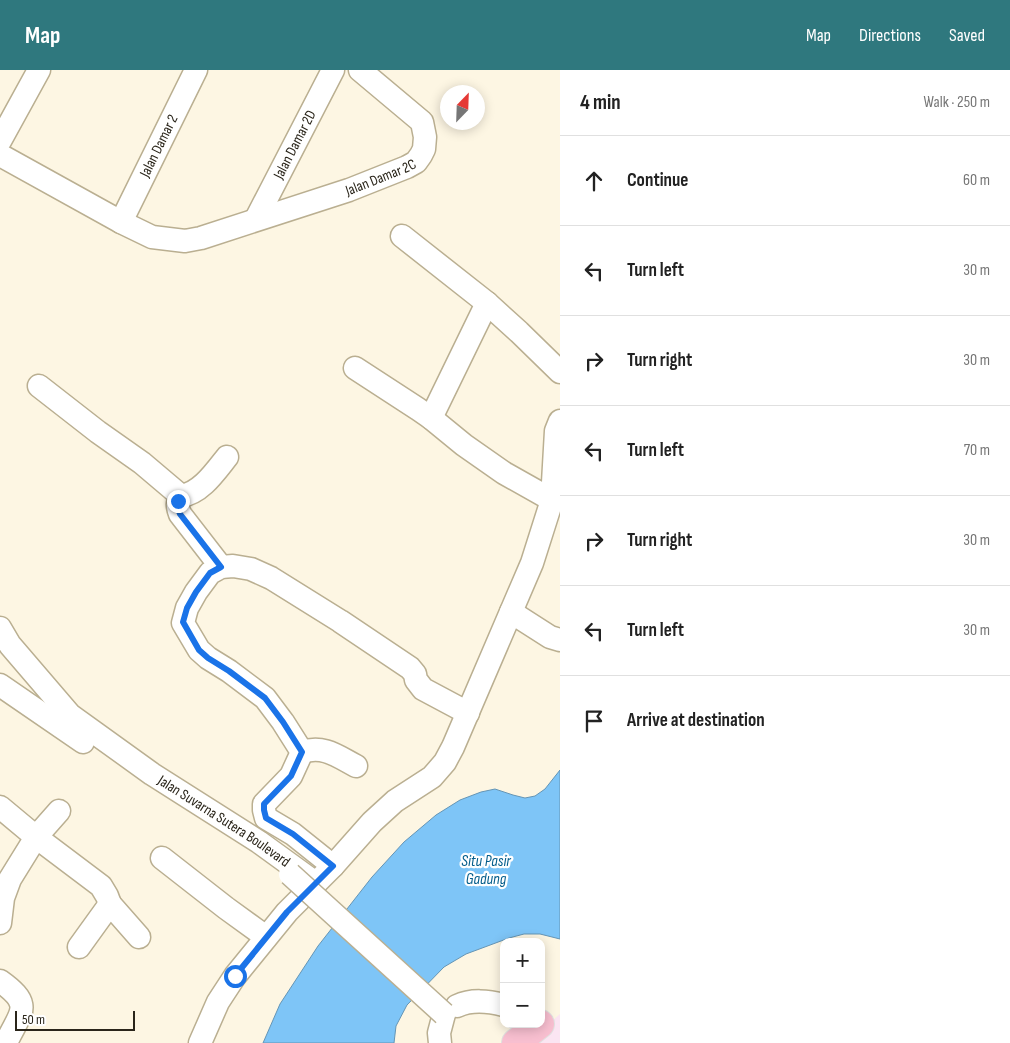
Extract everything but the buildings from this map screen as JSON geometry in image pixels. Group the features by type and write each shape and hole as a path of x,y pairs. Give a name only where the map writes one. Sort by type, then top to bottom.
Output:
{"main road":[{"path":"532,1029 560,1010"}],"street":[{"path":"0,141 39,70"},
{"name":"Jalan Damar 2","path":"121,222 196,70"},
{"name":"Jalan Damar 2D","path":"256,220 333,70"},
{"name":"Jalan Damar 2C","path":"256,220 349,190 407,167 422,156 425,137 422,122 360,70"},
{"path":"0,155 121,222 152,237 185,241 201,238 256,220"},
{"path":"402,236 487,302 560,372"},
{"path":"431,418 487,302"},
{"path":"355,368 431,418 464,446 504,473 552,500"},
{"path":"39,386 98,432 142,463 181,496 188,495 207,481 227,457"},
{"path":"200,1043 218,1002 235,976 287,912 333,866 372,822 395,801 432,777 445,762 532,563 552,500 556,431 560,421"},
{"path":"181,496 177,506 180,514 221,567"},
{"path":"302,752 265,698 199,650 183,622 187,608 196,592 210,573 221,567 233,566 251,569 271,578 410,668 415,674 416,680 424,689 468,713"},
{"path":"511,612 550,637 560,640"},
{"name":"Jalan Suvarna Sutera Boulevard","path":"0,628 10,645 70,716 152,774 259,842 300,876"},
{"path":"0,685 120,766 300,876 450,1010"},
{"path":"333,866 293,834 266,818 264,804 291,776 302,752 311,749 327,751 356,766"},
{"path":"0,807 101,886 110,904 139,937"},
{"path":"0,923 5,890 10,879 36,837 59,811"},
{"path":"162,858 266,937"},
{"path":"79,947 110,904"},
{"path":"0,981 18,997 22,1004 22,1014 6,1043"},
{"path":"440,1043 439,1033 450,1010 467,1002 488,1001 500,1004"}],"shaded area":[{"path":"560,1014 560,1043 525,1043 545,1028"}],"water":[{"name":"Situ Pasir Gadung","path":"560,770 560,939 540,934 524,934 500,938 500,941 466,954 444,967 407,1005 396,1026 394,1043 263,1043 280,1004 318,946 372,877 404,842 436,815 460,800 481,792 495,789 525,798 535,796 545,789"}],"route":[{"path":"178,501 177,506 180,514 221,567 210,573 187,608 183,622 190,637 199,650 208,658 265,698 302,752 291,776 264,804 266,818 293,834 333,866 287,912 235,976"}]}
